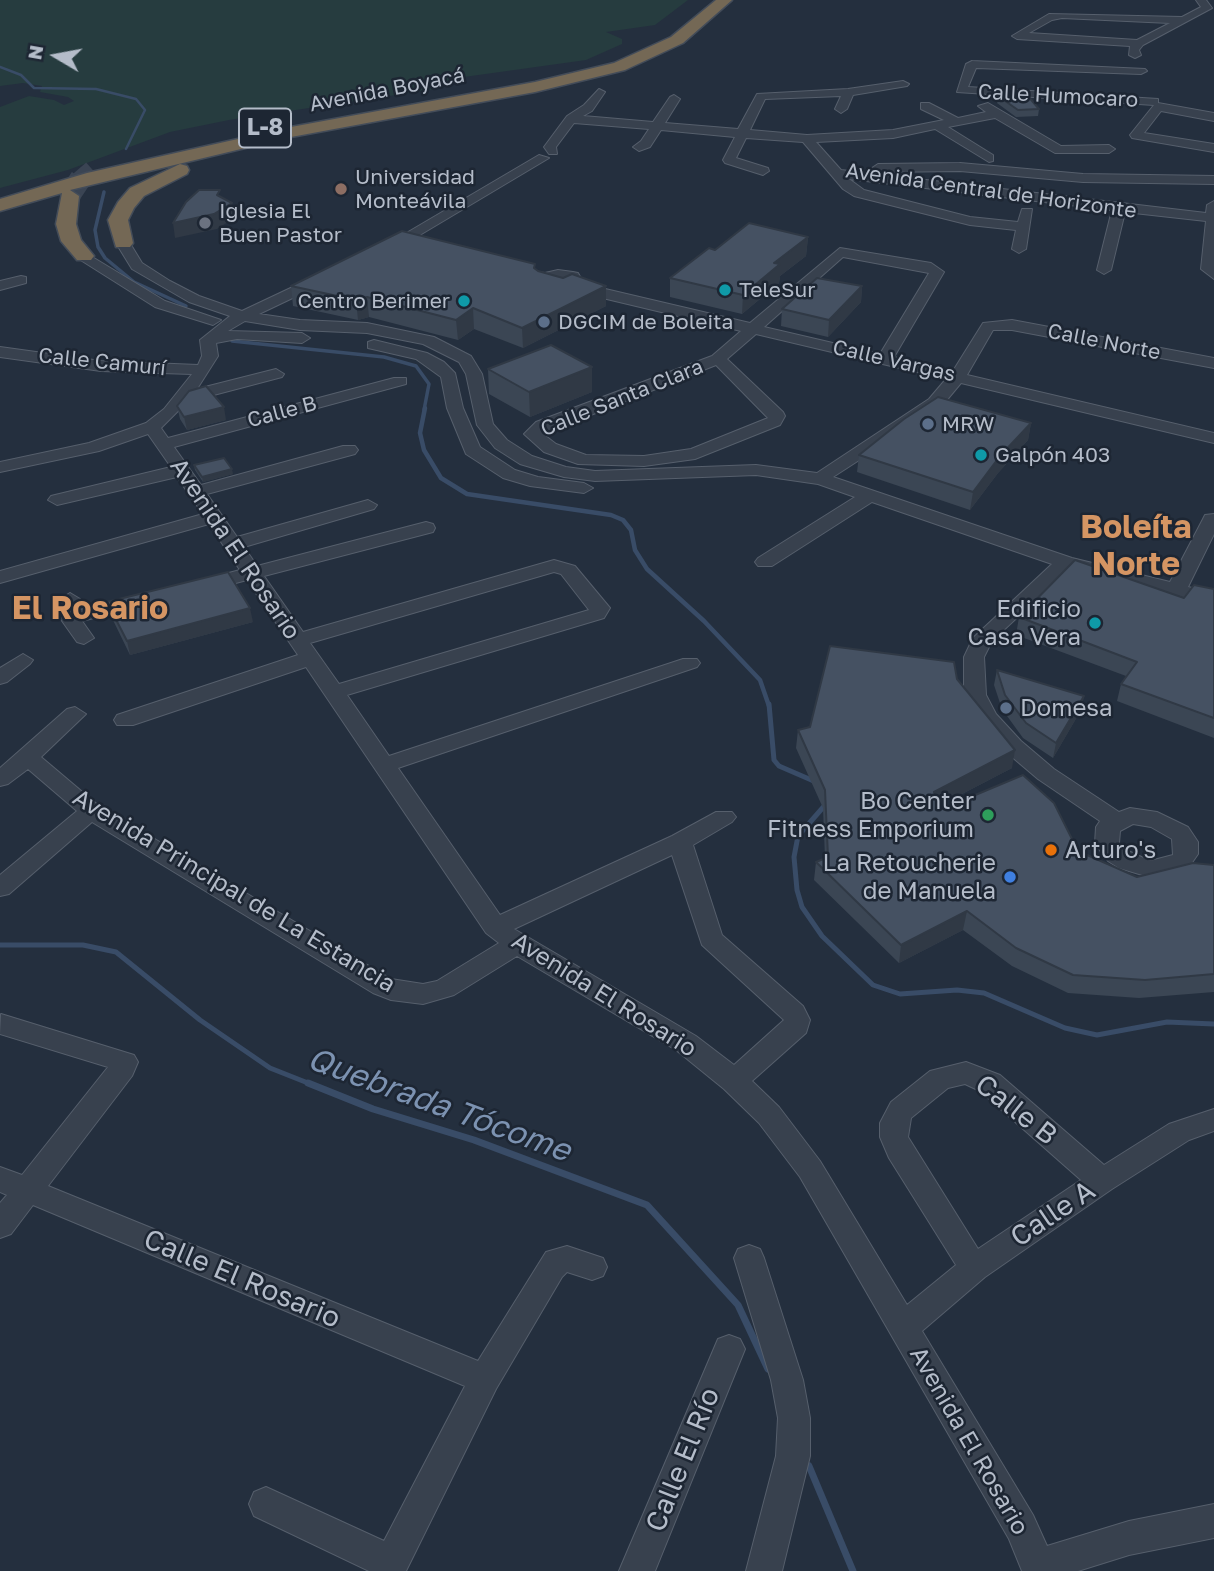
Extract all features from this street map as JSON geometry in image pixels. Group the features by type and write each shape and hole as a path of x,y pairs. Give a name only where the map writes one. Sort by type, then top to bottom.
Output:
{"highway":[{"name":"Avenida Boyacá","path":"0,197 280,124 534,81 590,68 660,38 707,0"},
{"name":"Avenida Boyacá","path":"0,205 87,179 391,111 535,87 619,66 677,40 725,0"},
{"path":"244,124 534,81"},
{"path":"123,243 118,220 137,192 151,183 235,153 391,111"},
{"path":"95,166 155,145"},
{"path":"69,196 66,224 71,241 84,256"}],"street":[{"path":"1201,0 1207,8 1139,43 1133,49 1149,90 1136,135 1214,148"},
{"path":"1139,43 1017,36 1049,17 1062,15 1181,20"},
{"path":"1110,149 1059,150 996,114 961,90 972,64 1149,90 1214,117"},
{"path":"763,171 729,161 762,95 848,92 903,84"},
{"name":"Calle Humocaro","path":"961,90 1149,90"},
{"path":"371,257 408,244 548,155 550,147 571,119 588,107 599,92"},
{"path":"841,109 848,92"},
{"path":"639,147 646,144 674,99"},
{"path":"925,106 955,121"},
{"path":"571,119 807,138 874,135 996,114"},
{"path":"874,120 874,135"},
{"path":"935,124 989,158"},
{"path":"874,135 905,158"},
{"name":"Avenida Central de Horizonte","path":"807,138 840,174 1119,209 1213,214"},
{"path":"1022,227 970,221 859,193 848,186 840,174 867,169 947,167 1083,178 1214,180"},
{"path":"1019,249 1022,227 1031,199"},
{"path":"1104,270 1108,266 1119,209"},
{"path":"1213,214 1208,269 1214,275"},
{"path":"123,243 137,266 165,284 235,319"},
{"name":"Calle Santa Clara","path":"718,359 770,408 777,416 774,421 695,454 643,461 584,460 550,448 533,434 542,426 718,359 840,252 937,272 885,359"},
{"path":"84,256 193,326 208,340 210,356 204,370 170,413 158,435"},
{"name":"Calle Vargas","path":"506,268 545,278 543,282 548,287 573,286 1214,438"},
{"path":"208,340 235,319 338,271"},
{"path":"0,286 21,280"},
{"path":"270,302 270,314 306,332"},
{"path":"160,304 421,356 439,365 449,376 455,408 472,450 509,474 536,482 571,487 645,489 821,479 834,467 935,403 958,376"},
{"name":"Calle Norte","path":"958,376 985,330 994,325 1012,325 1214,363"},
{"path":"208,340 237,334 306,332 391,333 428,340 464,359 474,374 485,425 501,444 526,460 551,468 595,476 757,470 821,479 1065,562 1214,599"},
{"name":"Calle Camurí","path":"0,352 101,366 204,370"},
{"path":"183,398 276,374"},
{"name":"Calle B","path":"0,467 400,381"},
{"name":"Avenida El Rosario","path":"158,435 382,766 495,927 517,944 686,1043 734,1081 769,1115 810,1169 1021,1527 1039,1569"},
{"path":"196,492 349,450"},
{"path":"57,500 182,470"},
{"path":"232,544 373,512 354,490"},
{"path":"765,562 869,496"},
{"path":"0,577 214,517"},
{"path":"1175,590 1212,519"},
{"path":"187,590 426,528"},
{"path":"1065,562 983,638 974,657 975,695 987,717 1013,746 1046,775 1116,821"},
{"path":"125,720 303,650 560,566 568,570 598,605 597,614 332,692"},
{"path":"84,638 70,608 161,596"},
{"path":"0,678 23,660"},
{"path":"382,766 690,663"},
{"path":"0,779 75,714"},
{"name":"Avenida Principal de La Estancia","path":"28,757 91,811 382,986 400,993 423,994 445,988 517,944"},
{"path":"0,888 91,811"},
{"path":"495,927 680,842 724,817"},
{"path":"680,842 711,939 794,1013 797,1020 797,1026 734,1081"},
{"path":"0,1225 122,1069 124,1062 1,1024"},
{"name":"Calle B","path":"974,1268 899,1150 894,1137 894,1123 901,1110 940,1079 966,1073 989,1083 1102,1181"},
{"name":"Calle A","path":"903,1328 974,1268 1102,1181 1179,1132 1214,1120"},
{"name":"Calle El Rosario","path":"0,1179 485,1380"},
{"path":"749,1258 787,1380 794,1418 793,1456 764,1571"},
{"path":"266,1504 389,1567 485,1380 557,1261 567,1259 592,1267"},
{"name":"Calle El Río","path":"638,1571 729,1349"},
{"path":"1039,1569 1129,1538 1214,1521"}],"green space":[{"path":"0,0 688,0 655,25 606,32 622,39 622,44 586,60 464,77 436,89 229,120 170,132 68,170 0,188 0,107 29,96 54,100 64,105 74,101 68,97 40,92 42,86 23,83 0,86"}],"building":[{"path":"1027,95 1039,109 1018,110 998,96"},
{"path":"199,190 220,190 217,195 232,203 214,214 173,223 186,202"},
{"path":"749,223 808,237 774,263 780,264 743,295 670,278 709,248 715,250"},
{"path":"402,231 535,264 534,268 538,271 563,278 572,274 606,286 522,328 473,308 456,320 367,297 356,300 291,286"},
{"path":"817,278 862,286 829,320 782,309"},
{"path":"551,345 592,367 529,392 488,369"},
{"path":"206,386 224,407 184,417 177,406 189,391"},
{"path":"938,397 1031,423 1000,456 973,492 859,455 904,419"},
{"path":"224,458 232,469 202,477 194,465"},
{"path":"1075,560 1184,598 1194,585 1214,589 1214,718 1121,684 1137,662 1019,617"},
{"path":"228,572 250,608 127,641 107,602"},
{"path":"830,646 954,662 957,679 1015,750 934,792 942,809 1023,775 1054,803 1078,851 1137,877 1193,863 1214,865 1214,974 1145,980 1073,975 1016,948 967,911 901,945 816,862 828,857 825,790 798,730 810,727"},
{"path":"997,670 1084,696 1056,743 1026,723 1005,695"}],"waterway":[{"path":"0,67 21,75 34,88 96,89 136,99 145,110 126,149"},
{"path":"104,192 95,230 98,247 105,258 134,282 186,306"},
{"path":"232,341 384,357 416,366 429,384 424,410"},
{"path":"425,408 420,433 424,450 441,478 467,494 611,515 623,520 631,530 635,550 647,569 704,621 760,680 769,706"},
{"path":"769,704 774,760 779,766 816,782"},
{"path":"826,804 798,836 794,857 797,890 802,907 822,936 873,985 900,994 957,990 984,993 1065,1028 1097,1035 1167,1022 1214,1024"},
{"name":"Quebrada Tócome","path":"0,945 83,945 116,952 200,1020 270,1068 313,1085"},
{"name":"Quebrada Tócome","path":"308,1083 313,1085"},
{"name":"Quebrada Tócome","path":"313,1085 373,1109 474,1140 647,1205 738,1305 768,1369"},
{"name":"Quebrada Tócome","path":"809,1466 853,1571"}],"tunnel":[{"path":"81,179 95,166"},
{"path":"69,196 81,179"}],"place":[{"name":"Universidad Monteávila","path":"341,189"},
{"name":"Iglesia El Buen Pastor","path":"205,223"},
{"name":"TeleSur","path":"725,290"},
{"name":"Centro Berimer","path":"464,301"},
{"name":"DGCIM de Boleita","path":"544,322"},
{"name":"MRW","path":"928,424"},
{"name":"Galpón 403","path":"981,455"},
{"name":"Edificio Casa Vera","path":"1095,623"},
{"name":"Domesa","path":"1006,708"},
{"name":"Bo Center Fitness Emporium","path":"988,815"},
{"name":"Arturo's","path":"1051,850"},
{"name":"La Retoucherie de Manuela","path":"1010,877"}],"district":[{"name":"Boleíta Norte","path":"1136,546"},
{"name":"El Rosario","path":"90,609"}]}
